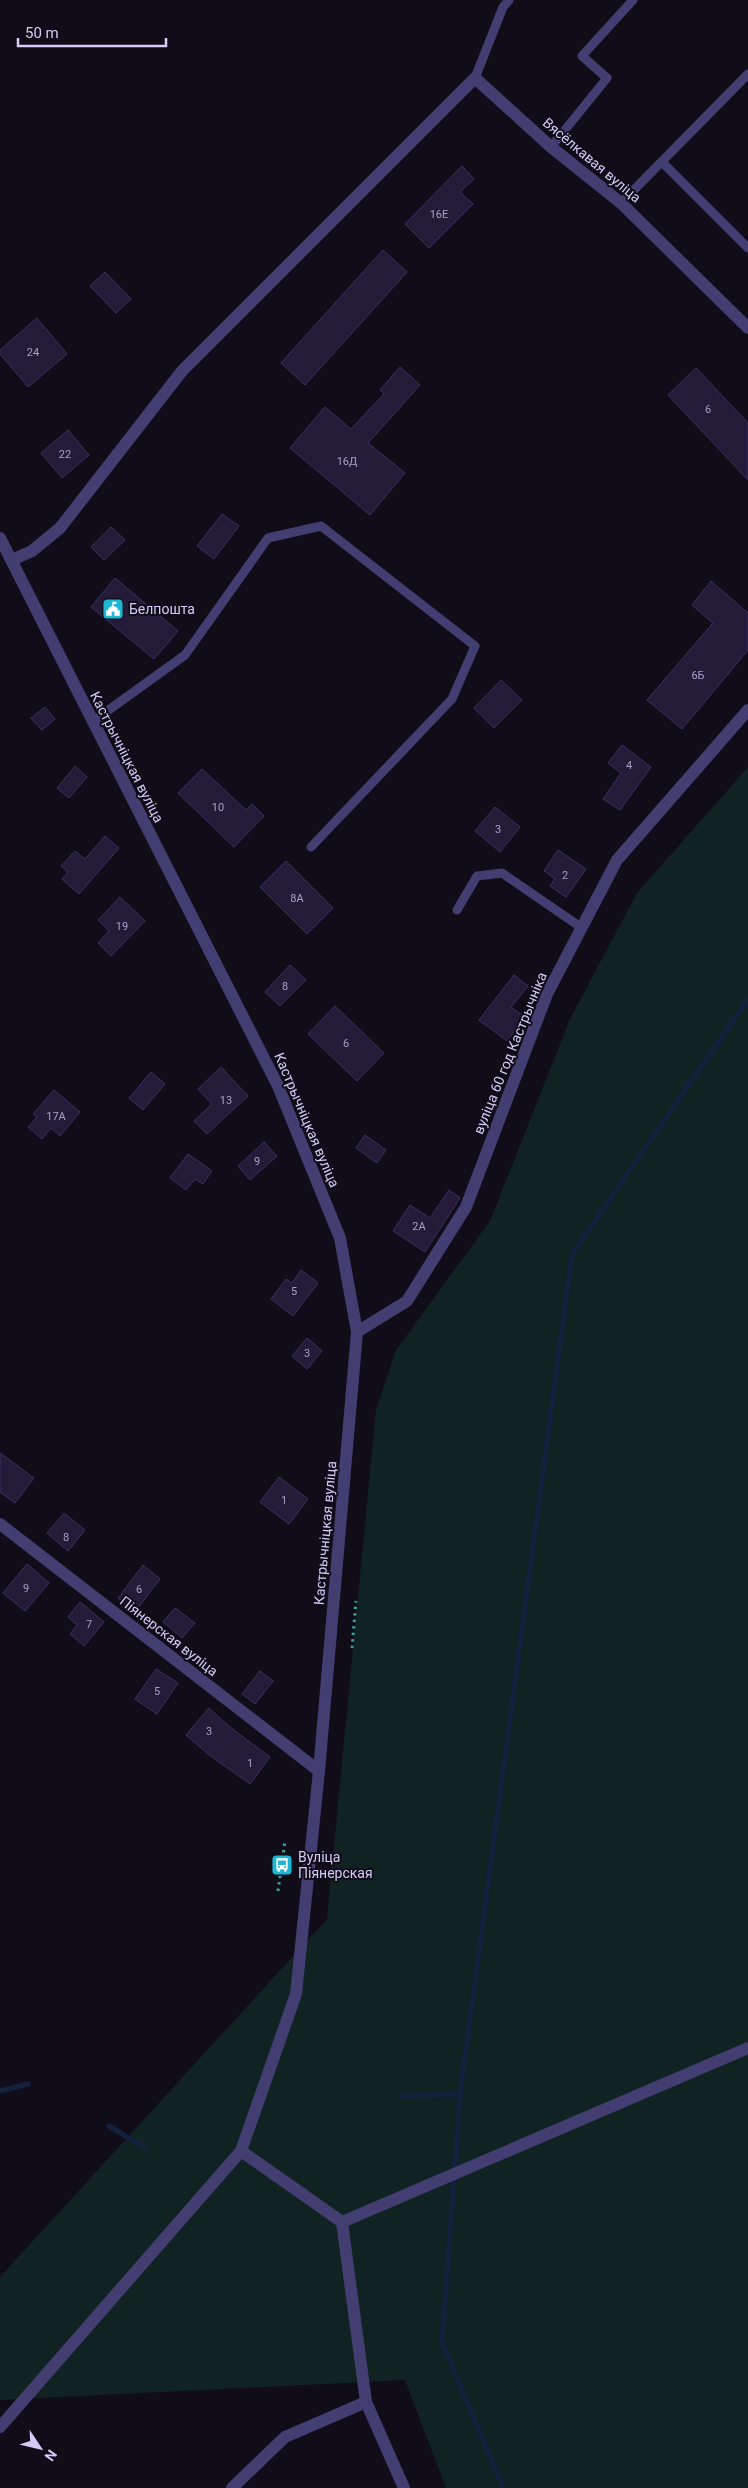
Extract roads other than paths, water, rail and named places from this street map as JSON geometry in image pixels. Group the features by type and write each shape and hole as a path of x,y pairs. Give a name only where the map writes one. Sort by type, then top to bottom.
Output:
{"street":[{"name":"Вясёлкавая вуліца","path":"475,78 551,147 621,203 748,328"},
{"path":"12,560 32,551 60,528 182,371 475,78"},
{"name":"Кастрычніцкая вуліца","path":"0,538 278,1086 340,1238 357,1332 319,1771 296,1994 241,2151"},
{"name":"вуліца 60 год Кастрычніка","path":"357,1332 407,1301 466,1207 547,994 617,860 748,710"},
{"name":"Піянерская вуліца","path":"0,1524 319,1771"},
{"path":"342,2222 748,2048"},
{"path":"0,2427 241,2151 342,2222 366,2402 404,2488"},
{"path":"232,2488 285,2437 366,2402"}],"lane":[{"path":"475,78 504,7 509,0"},
{"path":"551,147 607,78 582,56 633,0"},
{"path":"621,203 748,74"},
{"path":"662,162 748,248"},
{"path":"92,722 185,655 268,538 321,526 475,646 452,699 311,847"},
{"path":"457,910 477,876 502,873 582,928"}],"waterway":[{"path":"503,2488 442,2342 460,2094 572,1254 748,999"},
{"path":"0,2091 28,2084"},
{"path":"402,2096 460,2094"},
{"path":"109,2126 145,2148"}],"place":[{"name":"Белпошта","path":"113,609"},
{"name":"Вуліца Піянерская","path":"282,1865"}]}
